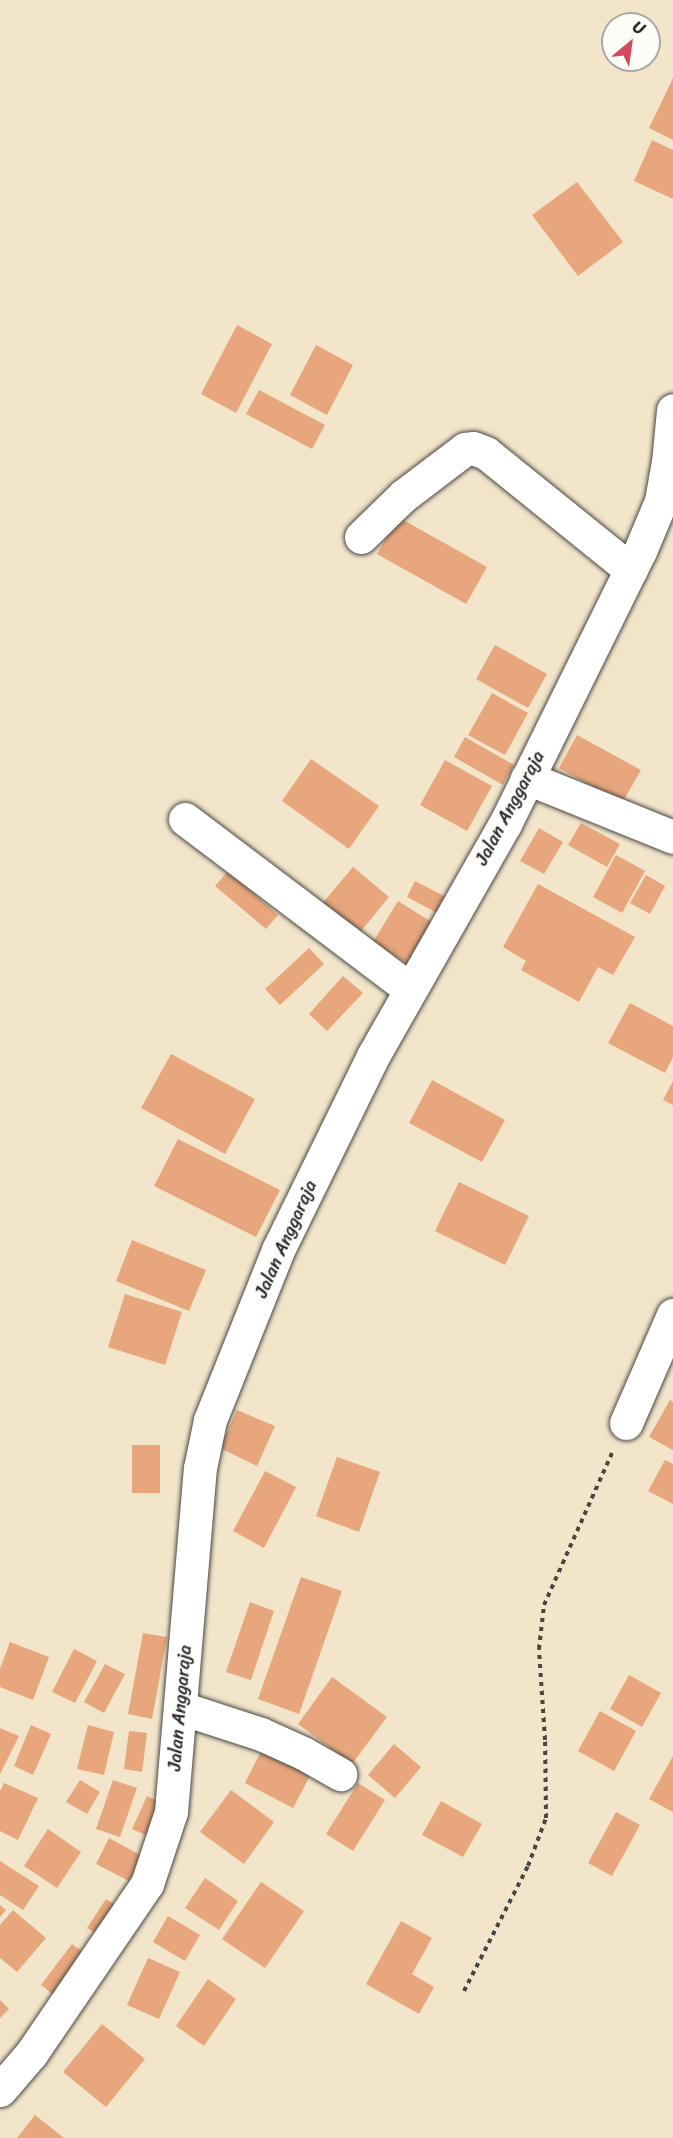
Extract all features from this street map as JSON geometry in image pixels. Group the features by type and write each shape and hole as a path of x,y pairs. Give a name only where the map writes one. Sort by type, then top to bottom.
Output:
{"street":[{"name":"Jalan Anggaraja","path":"0,2090 31,2054 147,1884 171,1812 200,1468 210,1420 278,1250 373,1056 505,824 631,570 661,501 668,463 673,410"},
{"path":"361,537 404,496 465,449 473,448 486,453 631,570"},
{"path":"528,777 673,837"},
{"path":"185,819 410,989"},
{"path":"626,1423 673,1315"},
{"path":"181,1708 261,1734 303,1753 340,1774"}],"path":[{"path":"464,1991 528,1866 546,1818 545,1740 538,1649 544,1605 626,1423"}],"building":[{"path":"673,78 673,140 649,128"},
{"path":"652,140 673,150 673,199 634,181"},
{"path":"577,182 623,242 578,276 532,215"},
{"path":"237,325 272,344 236,413 201,394"},
{"path":"316,345 353,365 327,415 290,395"},
{"path":"259,390 325,425 312,449 246,414"},
{"path":"398,517 487,567 466,604 377,554"},
{"path":"495,645 547,674 528,708 476,679"},
{"path":"492,693 528,713 505,755 468,735"},
{"path":"577,735 641,770 622,803 559,768"},
{"path":"465,737 514,765 503,785 454,757"},
{"path":"311,759 379,806 349,849 282,801"},
{"path":"445,760 492,786 467,831 420,805"},
{"path":"581,823 620,844 607,867 568,845"},
{"path":"539,828 563,842 544,874 520,861"},
{"path":"616,855 645,871 622,913 593,897"},
{"path":"353,867 389,897 357,936 320,906"},
{"path":"228,871 278,915 266,929 215,886"},
{"path":"646,875 665,886 650,914 630,903"},
{"path":"415,881 450,899 441,915 407,897"},
{"path":"538,884 635,937 613,975 598,967 579,1002 521,970 526,961 503,947"},
{"path":"398,901 433,923 407,963 373,942"},
{"path":"309,948 324,964 280,1005 265,989"},
{"path":"343,976 363,993 327,1031 309,1014"},
{"path":"630,1003 673,1026 673,1057 665,1073 608,1043"},
{"path":"171,1054 255,1099 225,1154 141,1108"},
{"path":"432,1080 505,1120 482,1162 409,1123"},
{"path":"673,1081 673,1105 663,1100"},
{"path":"178,1139 280,1190 256,1237 154,1186"},
{"path":"459,1182 529,1216 505,1265 435,1231"},
{"path":"132,1240 206,1270 189,1311 116,1281"},
{"path":"125,1294 182,1312 165,1365 108,1347"},
{"path":"670,1400 673,1402 673,1450 649,1437"},
{"path":"237,1410 275,1426 257,1466 220,1448"},
{"path":"132,1445 160,1445 160,1493 132,1493"},
{"path":"337,1457 380,1472 359,1532 316,1516"},
{"path":"665,1460 673,1464 673,1504 648,1491"},
{"path":"265,1471 296,1487 264,1548 233,1531"},
{"path":"301,1577 342,1591 299,1714 258,1699"},
{"path":"250,1602 274,1611 251,1680 226,1672"},
{"path":"143,1633 167,1637 152,1719 128,1714"},
{"path":"10,1642 49,1657 33,1700 0,1687 0,1669"},
{"path":"74,1649 97,1661 75,1703 52,1692"},
{"path":"105,1664 125,1674 104,1713 84,1702"},
{"path":"629,1675 661,1693 642,1727 610,1709"},
{"path":"332,1677 387,1717 352,1764 298,1724"},
{"path":"600,1711 636,1731 614,1771 578,1751"},
{"path":"31,1725 51,1734 33,1775 14,1766"},
{"path":"88,1725 114,1732 104,1775 77,1769"},
{"path":"0,1728 19,1736 0,1774"},
{"path":"129,1731 147,1733 142,1772 124,1769"},
{"path":"394,1744 421,1767 395,1798 368,1775"},
{"path":"264,1745 313,1770 293,1808 245,1783"},
{"path":"673,1756 673,1812 649,1799"},
{"path":"80,1780 100,1792 87,1814 66,1802"},
{"path":"113,1780 137,1788 120,1837 96,1829"},
{"path":"4,1783 38,1798 18,1840 0,1831 0,1791"},
{"path":"358,1783 385,1800 353,1851 326,1834"},
{"path":"231,1790 274,1822 244,1864 200,1832"},
{"path":"147,1796 167,1805 152,1838 132,1829"},
{"path":"441,1801 482,1824 463,1857 422,1835"},
{"path":"616,1812 640,1825 612,1876 588,1863"},
{"path":"48,1829 81,1852 57,1888 24,1866"},
{"path":"109,1838 142,1856 129,1881 96,1864"},
{"path":"0,1861 39,1886 23,1910 0,1895"},
{"path":"205,1878 238,1901 219,1930 185,1908"},
{"path":"261,1882 304,1911 265,1968 222,1939"},
{"path":"106,1899 122,1909 103,1938 87,1928"},
{"path":"0,1905 6,1910 0,1917"},
{"path":"13,1910 46,1938 17,1972 0,1958 0,1925"},
{"path":"168,1916 200,1935 185,1961 153,1942"},
{"path":"401,1921 432,1938 412,1974 434,1987 419,2014 366,1984"},
{"path":"72,1944 91,1958 59,1999 41,1985"},
{"path":"148,1958 180,1972 159,2019 127,2005"},
{"path":"208,1979 236,1999 204,2046 176,2026"},
{"path":"0,2000 9,2009 0,2018"},
{"path":"102,2024 145,2059 106,2107 63,2072"},
{"path":"35,2115 64,2138 17,2138"}]}
